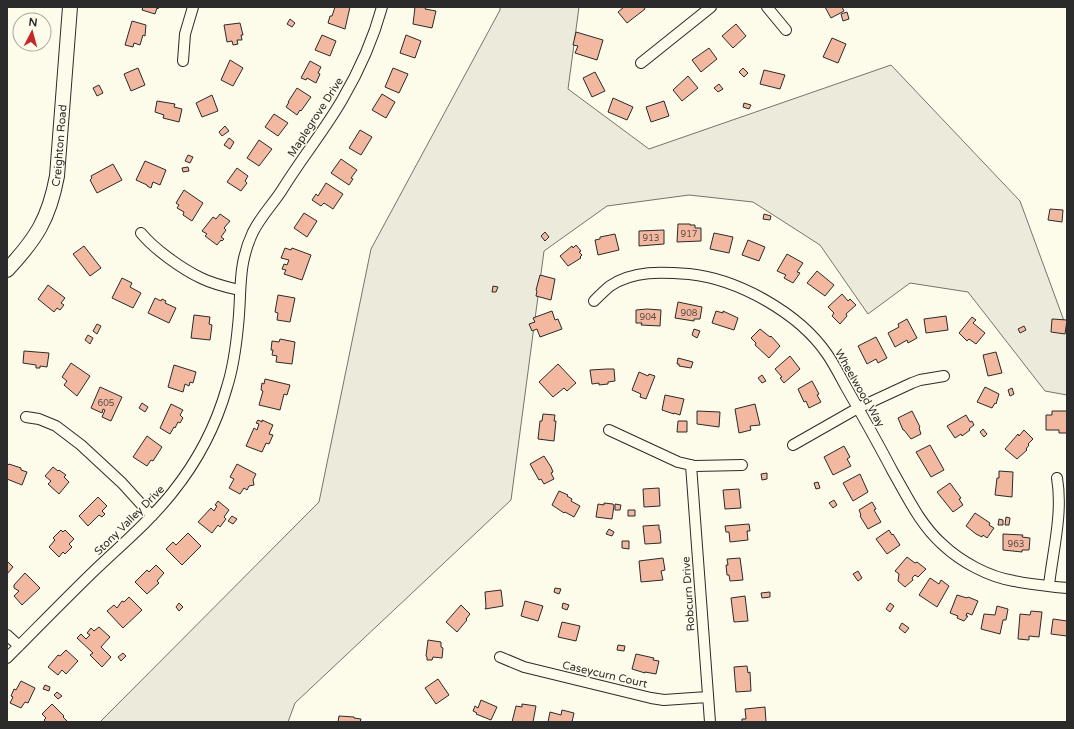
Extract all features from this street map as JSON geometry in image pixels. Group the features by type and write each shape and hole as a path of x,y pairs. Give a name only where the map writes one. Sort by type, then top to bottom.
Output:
{"main road":[{"name":"Creighton Road","path":"7,270 24,252 38,233 47,215 54,194 57,176 70,7"}],"street":[{"path":"184,61 186,34 193,7"},
{"name":"Maplegrove Drive","path":"280,192 354,79 375,30 382,7"},
{"path":"641,64 712,7"},
{"path":"767,7 786,30"},
{"name":"Stony Valley Drive","path":"7,658 152,516 172,494 204,446 217,417 227,387 234,357 238,325 239,290 245,251 256,226 280,192"},
{"path":"141,233 147,241 170,259 200,278 239,290"},
{"name":"Wheelwood Way","path":"594,301 609,287 619,281 640,274 654,272 696,275 732,284 749,291 775,306 800,325 827,354 912,507 928,530 943,545 975,567 995,576 1013,581 1067,588"},
{"path":"793,445 858,408 920,380 944,376"},
{"path":"26,418 39,419 56,426 81,445 122,483 152,516"},
{"path":"609,430 678,462 691,465 742,465"},
{"name":"Robcurn Drive","path":"691,465 710,722"},
{"path":"1048,586 1059,511 1059,491 1057,478"},
{"path":"7,635 19,646"},
{"name":"Caseycurn Court","path":"500,657 524,667 651,698 664,700 708,697"}],"shaded area":[{"path":"500,7 579,7 568,89 649,149 891,65 1020,201 1067,329 1067,395 1045,391 968,292 910,283 868,314 820,245 753,202 689,195 607,206 544,251 511,500 295,703 288,722 100,722 319,502 371,249 500,10"}],"building":[{"path":"143,7 159,7 158,9 157,8 155,14 142,10"},
{"path":"335,7 350,7 345,29 328,23"},
{"path":"415,7 426,7 425,9 436,11 432,28 413,24"},
{"path":"624,7 644,7 645,9 627,23 618,12"},
{"path":"825,7 842,7 844,11 831,18"},
{"path":"847,12 849,19 843,21 841,14"},
{"path":"290,19 295,23 292,27 287,24"},
{"path":"132,21 146,25 145,36 143,35 140,45 134,43 133,47 125,45"},
{"path":"240,23 243,35 241,35 242,40 237,40 238,44 233,45 232,41 227,42 224,25"},
{"path":"736,24 746,36 733,48 722,36"},
{"path":"576,32 603,40 597,60 575,53 578,46 573,45"},
{"path":"322,35 336,41 330,56 315,50"},
{"path":"406,35 421,41 415,58 400,53"},
{"path":"832,38 846,44 838,63 823,57"},
{"path":"709,48 717,59 701,72 692,60"},
{"path":"230,60 243,68 233,86 221,80"},
{"path":"310,61 321,67 316,83 307,78 306,80 301,78"},
{"path":"138,68 145,85 131,91 124,74"},
{"path":"393,68 408,74 399,93 385,87"},
{"path":"743,68 748,73 744,77 739,72"},
{"path":"764,70 785,75 780,89 760,84"},
{"path":"595,72 605,91 592,97 583,78"},
{"path":"688,76 698,88 682,101 673,90"},
{"path":"719,84 723,89 718,92 714,88"},
{"path":"99,85 103,93 97,96 93,88"},
{"path":"297,88 311,97 297,115 286,107"},
{"path":"382,94 395,102 386,118 372,110"},
{"path":"212,95 218,111 202,117 196,103"},
{"path":"613,98 633,107 627,120 608,112"},
{"path":"157,101 175,104 174,107 182,109 179,122 163,118 164,115 155,112"},
{"path":"664,101 669,116 651,122 646,107"},
{"path":"744,103 751,105 749,109 743,107"},
{"path":"274,114 288,123 278,136 265,127"},
{"path":"225,126 229,131 222,136 219,132"},
{"path":"360,130 372,137 361,155 349,148"},
{"path":"229,138 234,142 230,149 224,145"},
{"path":"259,140 272,149 259,166 247,158"},
{"path":"188,155 193,157 190,163 185,161"},
{"path":"341,159 357,170 351,178 353,179 349,185 331,173"},
{"path":"145,161 166,170 160,185 153,182 151,188 136,180"},
{"path":"113,164 122,180 97,193 90,180 92,178 91,176"},
{"path":"188,167 189,171 183,172 182,168"},
{"path":"237,168 248,176 245,181 247,183 241,191 227,182"},
{"path":"326,183 343,194 333,209 324,203 321,206 312,200 316,194 318,196"},
{"path":"184,190 203,203 192,221 183,215 184,212 177,208 179,205 176,203"},
{"path":"1050,209 1063,210 1062,222 1048,220"},
{"path":"304,213 317,221 307,237 294,228"},
{"path":"220,214 230,221 224,228 226,230 221,237 224,239 217,245 205,236 207,234 202,231 213,217 216,219"},
{"path":"764,214 771,216 770,220 763,219"},
{"path":"678,224 690,224 695,225 695,228 701,228 701,241 677,242"},
{"path":"664,230 664,244 639,246 639,231"},
{"path":"545,232 549,237 545,241 541,236"},
{"path":"714,233 733,237 729,253 710,249"},
{"path":"615,234 619,250 598,255 595,240 600,239 600,237"},
{"path":"748,240 765,247 759,261 742,255"},
{"path":"576,245 581,251 579,252 582,255 580,257 581,258 568,266 560,256 572,246 573,248"},
{"path":"84,246 101,268 90,276 73,254"},
{"path":"285,248 291,250 292,248 311,255 302,280 284,274 286,270 282,269 284,264 287,265 289,260 281,258"},
{"path":"787,254 803,263 797,272 800,273 793,283 784,278 786,275 777,271"},
{"path":"817,271 834,285 825,296 807,283"},
{"path":"540,275 555,279 551,300 536,296"},
{"path":"122,278 132,283 130,287 141,293 133,308 112,298"},
{"path":"48,285 65,298 61,303 64,305 60,310 57,308 54,312 38,299"},
{"path":"493,286 498,287 496,292 492,292"},
{"path":"842,294 848,301 850,299 856,305 846,314 847,316 840,324 832,316 834,313 828,307"},
{"path":"278,295 295,298 290,322 277,320 278,313 275,312"},
{"path":"155,298 161,301 162,299 166,301 165,303 176,308 169,323 148,313"},
{"path":"678,302 702,307 700,319 694,319 694,321 675,318"},
{"path":"636,310 661,310 660,326 641,325 642,323 636,323"},
{"path":"552,311 555,320 558,319 562,329 540,337 537,329 532,331 529,324 535,322 533,318"},
{"path":"716,311 723,313 723,311 738,318 734,330 712,323"},
{"path":"194,315 210,317 209,324 212,325 210,340 191,338"},
{"path":"946,316 948,330 926,333 924,319"},
{"path":"972,317 976,320 973,323 985,333 976,344 969,339 967,341 959,333"},
{"path":"907,319 917,338 908,343 907,340 895,347 888,333 899,327 898,324"},
{"path":"1052,319 1067,320 1065,334 1051,332"},
{"path":"97,324 101,326 97,334 93,331"},
{"path":"1024,326 1026,330 1020,333 1018,329"},
{"path":"694,329 700,331 697,338 692,335"},
{"path":"760,329 770,337 771,336 780,346 769,358 755,345 756,343 751,338"},
{"path":"88,335 93,338 90,344 85,340"},
{"path":"876,337 887,358 878,363 876,359 867,364 858,346"},
{"path":"280,339 295,342 292,364 276,362 277,356 272,355 272,341 279,342"},
{"path":"24,351 49,353 47,367 40,366 40,368 36,368 36,365 23,363"},
{"path":"996,352 1002,373 988,376 983,355"},
{"path":"790,356 800,369 784,383 780,378 782,377 775,369"},
{"path":"678,358 693,362 691,368 679,366 679,364 677,364"},
{"path":"71,363 90,376 77,396 64,385 67,381 62,377"},
{"path":"558,364 576,383 567,391 564,388 553,397 539,382"},
{"path":"174,365 196,372 193,383 190,382 189,386 185,384 183,392 168,387"},
{"path":"614,369 615,381 608,382 608,384 592,384 590,370"},
{"path":"639,372 648,376 649,374 655,376 646,399 640,397 641,394 632,390"},
{"path":"762,375 766,381 762,383 758,378"},
{"path":"265,379 290,385 287,395 284,394 280,410 259,405 263,391 261,390 262,383 264,384"},
{"path":"812,381 819,394 817,395 821,402 809,408 806,401 804,402 798,389"},
{"path":"100,387 122,397 111,421 102,417 105,410 103,409 102,413 91,408"},
{"path":"985,387 999,394 996,404 995,403 992,408 977,402"},
{"path":"1012,388 1014,394 1010,396 1008,390"},
{"path":"665,395 684,399 680,415 662,410"},
{"path":"142,403 148,407 145,412 139,408"},
{"path":"171,404 183,410 180,415 183,418 180,423 178,422 170,434 160,428"},
{"path":"755,404 760,425 750,426 751,430 739,433 735,409"},
{"path":"697,411 720,412 719,427 697,424"},
{"path":"912,411 920,427 921,434 911,439 903,430 898,418"},
{"path":"1052,411 1067,411 1067,433 1059,433 1059,430 1046,430 1046,415 1052,415"},
{"path":"543,414 555,415 554,421 556,421 554,441 538,439 540,421 542,421"},
{"path":"966,415 970,422 972,421 974,425 962,436 961,434 955,438 947,426"},
{"path":"258,420 262,422 262,420 273,425 269,434 273,435 269,444 266,443 262,452 246,446 254,428 257,430 259,424 256,423"},
{"path":"678,421 687,421 687,432 677,432"},
{"path":"983,429 987,434 984,437 980,432"},
{"path":"1024,430 1033,439 1028,444 1027,450 1017,459 1005,449 1018,434 1019,436"},
{"path":"147,436 162,447 153,461 151,460 147,466 133,457"},
{"path":"930,445 944,470 931,477 916,452"},
{"path":"844,446 850,457 847,459 851,466 833,475 824,457"},
{"path":"544,456 551,467 553,472 551,473 554,479 544,484 541,479 539,480 530,464"},
{"path":"7,464 21,468 21,470 27,472 22,485 7,479"},
{"path":"237,464 256,474 253,480 254,485 249,486 247,490 244,488 240,494 229,488 234,479 230,477"},
{"path":"53,467 66,475 64,477 69,482 59,494 48,484 51,481 45,476"},
{"path":"999,471 1013,472 1012,497 995,495"},
{"path":"767,473 767,479 762,480 761,474"},
{"path":"860,474 868,492 853,501 843,483"},
{"path":"818,482 820,488 816,489 814,483"},
{"path":"950,483 961,498 959,499 963,505 953,512 937,492"},
{"path":"659,488 660,506 644,507 643,489"},
{"path":"739,489 741,508 725,509 723,490"},
{"path":"559,491 568,495 567,496 572,499 571,501 580,506 574,517 565,512 564,513 552,505"},
{"path":"98,497 107,506 102,511 105,514 102,517 99,515 88,526 79,516"},
{"path":"834,500 837,505 833,508 829,503"},
{"path":"218,501 229,510 224,517 226,519 220,527 218,525 212,533 198,522 211,508 214,511 217,506 215,505"},
{"path":"872,502 876,509 874,510 881,522 868,529 860,516 859,510"},
{"path":"604,503 613,504 614,506 612,519 596,517 598,504 604,505"},
{"path":"615,504 621,505 620,510 615,510"},
{"path":"628,510 635,510 635,516 628,516"},
{"path":"975,513 990,523 989,525 994,528 987,538 983,535 982,537 976,534 966,526"},
{"path":"232,516 237,519 233,524 228,521"},
{"path":"1006,517 1010,518 1009,525 1005,525"},
{"path":"999,519 1003,520 1003,525 998,525"},
{"path":"749,524 750,531 747,531 748,540 730,542 729,532 726,532 725,526"},
{"path":"659,525 661,543 645,544 643,526"},
{"path":"609,529 614,532 612,536 606,534"},
{"path":"61,530 63,532 65,530 74,539 69,544 72,547 65,554 63,552 59,557 49,547 55,540 53,538"},
{"path":"889,530 900,545 887,554 876,539"},
{"path":"188,533 201,546 182,565 166,549 173,542 176,545"},
{"path":"1003,534 1023,535 1022,537 1030,538 1029,550 1022,550 1022,552 1003,550"},
{"path":"622,541 629,541 629,549 622,548"},
{"path":"907,557 926,569 918,577 915,575 912,578 913,580 905,587 898,581 899,574 895,571"},
{"path":"663,558 665,570 661,571 663,580 641,582 639,561"},
{"path":"740,558 743,580 730,581 729,575 727,575 727,559"},
{"path":"7,561 13,567 7,574"},
{"path":"156,565 164,573 157,581 159,583 147,594 135,582 147,570 149,572"},
{"path":"858,571 862,578 858,581 853,574"},
{"path":"25,573 40,588 22,605 14,596 19,591 14,588 14,585"},
{"path":"930,578 939,584 941,580 949,586 937,607 919,595"},
{"path":"555,588 561,589 559,594 554,592"},
{"path":"501,590 503,606 485,609 485,592"},
{"path":"770,592 770,597 762,598 761,593"},
{"path":"957,595 978,601 972,615 967,613 966,616 968,616 964,621 957,618 958,616 950,613"},
{"path":"745,596 748,621 734,622 731,598"},
{"path":"129,597 142,610 123,628 107,611 114,605 117,608 122,601 124,602"},
{"path":"525,601 543,606 538,621 521,616"},
{"path":"179,603 183,607 179,611 176,607"},
{"path":"563,603 569,605 567,610 562,608"},
{"path":"890,603 894,606 890,612 886,609"},
{"path":"461,605 470,614 457,632 446,622"},
{"path":"997,606 1008,609 1006,620 1003,620 1000,634 981,629 984,614 995,615"},
{"path":"1031,611 1042,612 1039,637 1029,636 1029,640 1018,639 1020,614 1030,615"},
{"path":"1053,619 1067,621 1067,636 1051,634"},
{"path":"562,622 580,626 576,641 558,637"},
{"path":"902,623 909,628 905,633 899,628"},
{"path":"99,627 110,637 101,647 111,657 102,667 90,655 93,653 77,638 81,634 86,639 90,635 87,633 91,628 94,631"},
{"path":"428,640 441,642 441,647 443,648 442,658 433,657 432,660 427,660"},
{"path":"618,645 625,646 624,651 617,650"},
{"path":"66,650 78,661 66,674 62,670 58,675 48,667 58,655 60,656"},
{"path":"123,653 126,656 121,661 118,657"},
{"path":"636,654 654,658 653,660 659,661 656,674 645,673 632,669"},
{"path":"747,666 748,673 750,672 751,691 736,692 734,667"},
{"path":"438,679 449,695 436,704 425,688"},
{"path":"21,681 35,688 28,703 25,702 21,708 10,703 13,697 11,696 14,689 16,690"},
{"path":"45,685 50,687 49,691 43,689"},
{"path":"57,692 62,696 58,699 54,695"},
{"path":"481,700 497,707 491,720 476,714 477,713 473,711 475,706 478,708"},
{"path":"52,704 68,722 46,722 44,720 46,718 42,714"},
{"path":"522,704 536,706 533,722 512,722 516,706 522,707"},
{"path":"765,707 766,722 742,722 742,719 746,719 745,709"},
{"path":"562,710 574,713 572,722 548,722 550,712 561,715"},
{"path":"339,716 361,719 360,722 338,722"}]}
